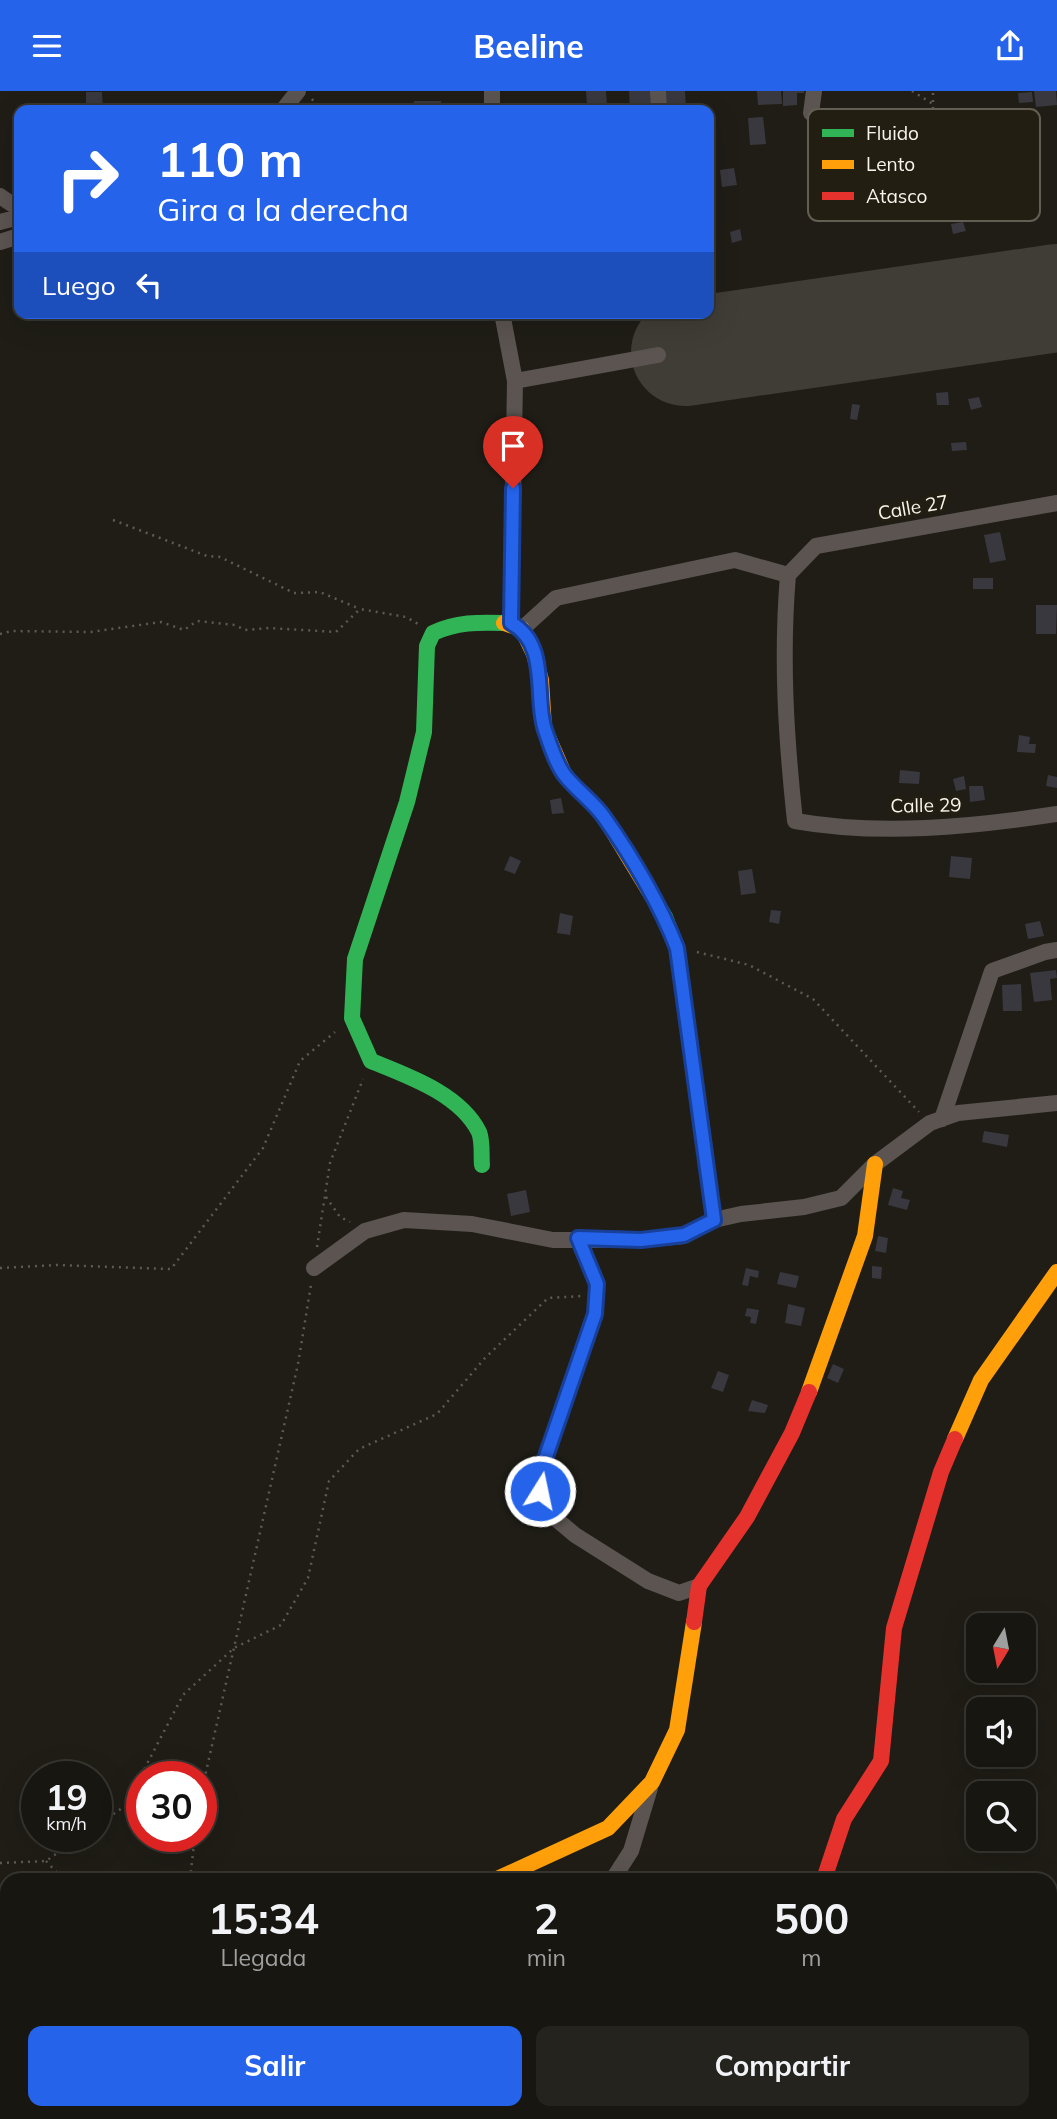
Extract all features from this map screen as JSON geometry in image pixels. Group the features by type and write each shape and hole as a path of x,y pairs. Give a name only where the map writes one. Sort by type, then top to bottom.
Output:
{"street":[{"path":"287,105 298,91"},
{"path":"812,109 814,91"},
{"path":"503,319 514,381 517,626 534,654 541,680 544,727 565,776 603,815 665,917 677,948 714,1220"},
{"path":"514,381 658,355"},
{"name":"Calle 27","path":"788,575 816,546 1057,503"},
{"path":"482,1165 480,1134 460,1109 414,1078 371,1061 352,1019 355,960 407,801 424,732 427,646 433,633 446,627 477,622 517,626 556,598 735,560 788,575"},
{"name":"Calle 29","path":"788,575 783,636 786,734 794,821 830,827 981,825 1057,814"},
{"path":"936,1121 992,971 1057,950"},
{"path":"314,1268 365,1231 404,1220 472,1224 553,1240 641,1240 684,1235 714,1220 804,1207 841,1198 875,1164 936,1121 958,1113 1057,1103"},
{"path":"617,1873 631,1851 652,1782 677,1730 699,1586 747,1517 792,1433 826,1350 864,1235 875,1164"},
{"path":"578,1238 597,1284 595,1314 542,1468 540,1491 549,1513 575,1535 648,1581 679,1593 699,1586"},
{"path":"826,1873 844,1819 881,1761 894,1628 941,1472 981,1380 1057,1272"},
{"path":"510,1873 608,1828 652,1782"}],"path":[{"path":"912,91 933,104"},
{"path":"933,91 933,109"},
{"path":"113,520 207,556 220,557 294,593 320,592 360,609 406,617 433,633"},
{"path":"0,634 12,631 91,632 162,622 184,630 197,621 235,625 245,630 269,628 336,632 360,609"},
{"path":"677,948 749,965 813,999 936,1121"},
{"path":"0,1268 56,1265 171,1269 263,1148 300,1061 352,1019"},
{"path":"208,1761 298,1364 330,1163 371,1061"},
{"path":"325,1196 340,1217 365,1231"},
{"path":"112,1815 125,1806 183,1695 234,1648 281,1625 308,1578 329,1481 359,1448 437,1414 485,1358 548,1298 589,1295 597,1284"},
{"path":"0,1863 46,1861 59,1852"},
{"path":"191,1873 193,1852"},
{"path":"46,1861 57,1873"}],"building":[{"path":"586,91 606,91 607,105 587,105"},
{"path":"629,91 654,91 655,105 630,105"},
{"path":"663,91 685,91 686,105 664,105"},
{"path":"757,91 781,91 782,104 758,105"},
{"path":"783,91 804,93 797,93 797,105 783,106"},
{"path":"1034,91 1056,91 1057,105 1036,107"},
{"path":"86,92 102,92 103,105 86,105"},
{"path":"1032,92 1033,102 1019,103 1018,93"},
{"path":"414,101 441,101 441,105 414,105"},
{"path":"763,117 766,144 750,145 748,118"},
{"path":"734,168 737,185 722,187 720,170"},
{"path":"963,222 966,231 953,234 951,224"},
{"path":"740,229 742,240 732,243 730,232"},
{"path":"948,392 949,405 937,405 936,393"},
{"path":"979,397 982,407 971,410 968,399"},
{"path":"852,404 860,405 857,420 850,419"},
{"path":"966,442 967,450 952,451 951,443"},
{"path":"1000,532 1006,560 990,563 984,535"},
{"path":"973,578 993,578 993,589 973,589"},
{"path":"1036,605 1057,605 1056,634 1036,634"},
{"path":"1019,735 1030,737 1029,744 1036,744 1035,753 1017,752"},
{"path":"900,770 920,772 919,784 899,783"},
{"path":"1048,775 1057,777 1057,788 1046,786"},
{"path":"964,776 966,789 956,791 953,779"},
{"path":"969,786 983,786 985,800 970,802"},
{"path":"561,798 564,813 552,814 550,800"},
{"path":"510,856 521,861 515,874 504,870"},
{"path":"951,856 972,858 970,879 949,877"},
{"path":"752,869 756,893 741,895 738,871"},
{"path":"771,910 781,911 779,924 769,922"},
{"path":"560,913 573,916 570,935 557,933"},
{"path":"1040,921 1044,936 1028,939 1025,924"},
{"path":"1056,970 1057,978 1050,979 1052,1000 1034,1002 1030,973"},
{"path":"1021,984 1022,1011 1003,1011 1002,985"},
{"path":"984,1131 1009,1135 1007,1147 982,1142"},
{"path":"893,1188 903,1191 901,1198 910,1200 907,1210 888,1205"},
{"path":"526,1190 530,1212 511,1216 507,1194"},
{"path":"878,1236 888,1238 886,1253 875,1251"},
{"path":"872,1266 882,1267 881,1279 872,1278"},
{"path":"746,1268 759,1271 758,1278 750,1276 748,1286 742,1285"},
{"path":"780,1272 799,1276 796,1288 777,1284"},
{"path":"788,1304 805,1308 801,1326 785,1323"},
{"path":"747,1308 759,1310 756,1324 750,1323 751,1317 745,1316"},
{"path":"833,1364 844,1369 838,1383 827,1378"},
{"path":"718,1371 729,1375 723,1392 711,1388"},
{"path":"752,1400 768,1405 765,1413 748,1411"}],"runway":[{"path":"685,352 1057,298"}],"traffic: fast":[{"path":"482,1165 479,1132 470,1119 459,1107 432,1088 371,1061 352,1018 355,959 407,802 424,732 427,646 433,633 450,627 504,623"},
{"path":"648,889 665,917 677,948 714,1220"}],"traffic: slow":[{"path":"504,623 522,629 534,654 541,680 544,728 565,776 603,815 648,889"},
{"path":"809,1392 865,1236 875,1164"},
{"path":"955,1439 981,1380 1057,1272"},
{"path":"510,1873 608,1828 652,1782 677,1730 694,1622"}],"traffic: jam":[{"path":"694,1622 699,1586 747,1517 792,1433 809,1392"},
{"path":"826,1873 844,1819 881,1761 894,1628 941,1472 955,1439"}],"route":[{"path":"513,488 511,623 522,629 534,654 541,680 544,727 565,776 603,815 665,917 677,948 714,1220 684,1235 641,1240 578,1238 597,1284 595,1314 542,1468 540,1491"}]}
